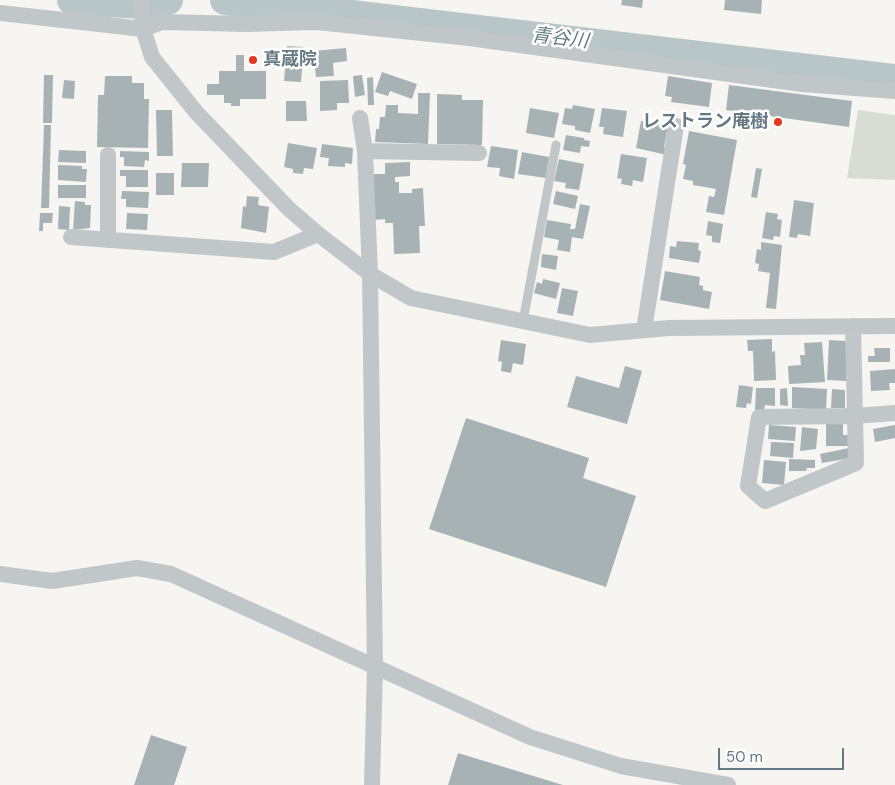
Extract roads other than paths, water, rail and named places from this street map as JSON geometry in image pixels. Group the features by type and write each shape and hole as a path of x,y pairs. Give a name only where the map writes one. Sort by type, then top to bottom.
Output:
{"street":[{"path":"141,6 143,29 152,57 196,112 289,209 370,274 411,298 590,335 644,330 895,326"},
{"path":"0,13 143,29 162,22 246,24 317,22 469,38 802,84 864,87 895,91"},
{"path":"360,118 364,151 370,274 375,667 372,785"},
{"path":"644,330 676,126"},
{"path":"364,151 478,153"},
{"path":"108,155 108,240"},
{"path":"71,237 274,252 318,234"},
{"path":"853,326 855,416 856,463 765,500 748,486 760,417 855,416 895,413"},
{"path":"0,574 52,581 137,568 171,574 530,737 621,766 728,785"}],"lane":[{"path":"523,321 556,145"}],"waterway":[{"name":"青谷川","path":"72,0 144,4 168,0"},
{"name":"青谷川","path":"225,0 895,79"}],"place":[{"name":"真蔵院","path":"253,60"},
{"name":"レストラン庵樹","path":"778,122"}]}
